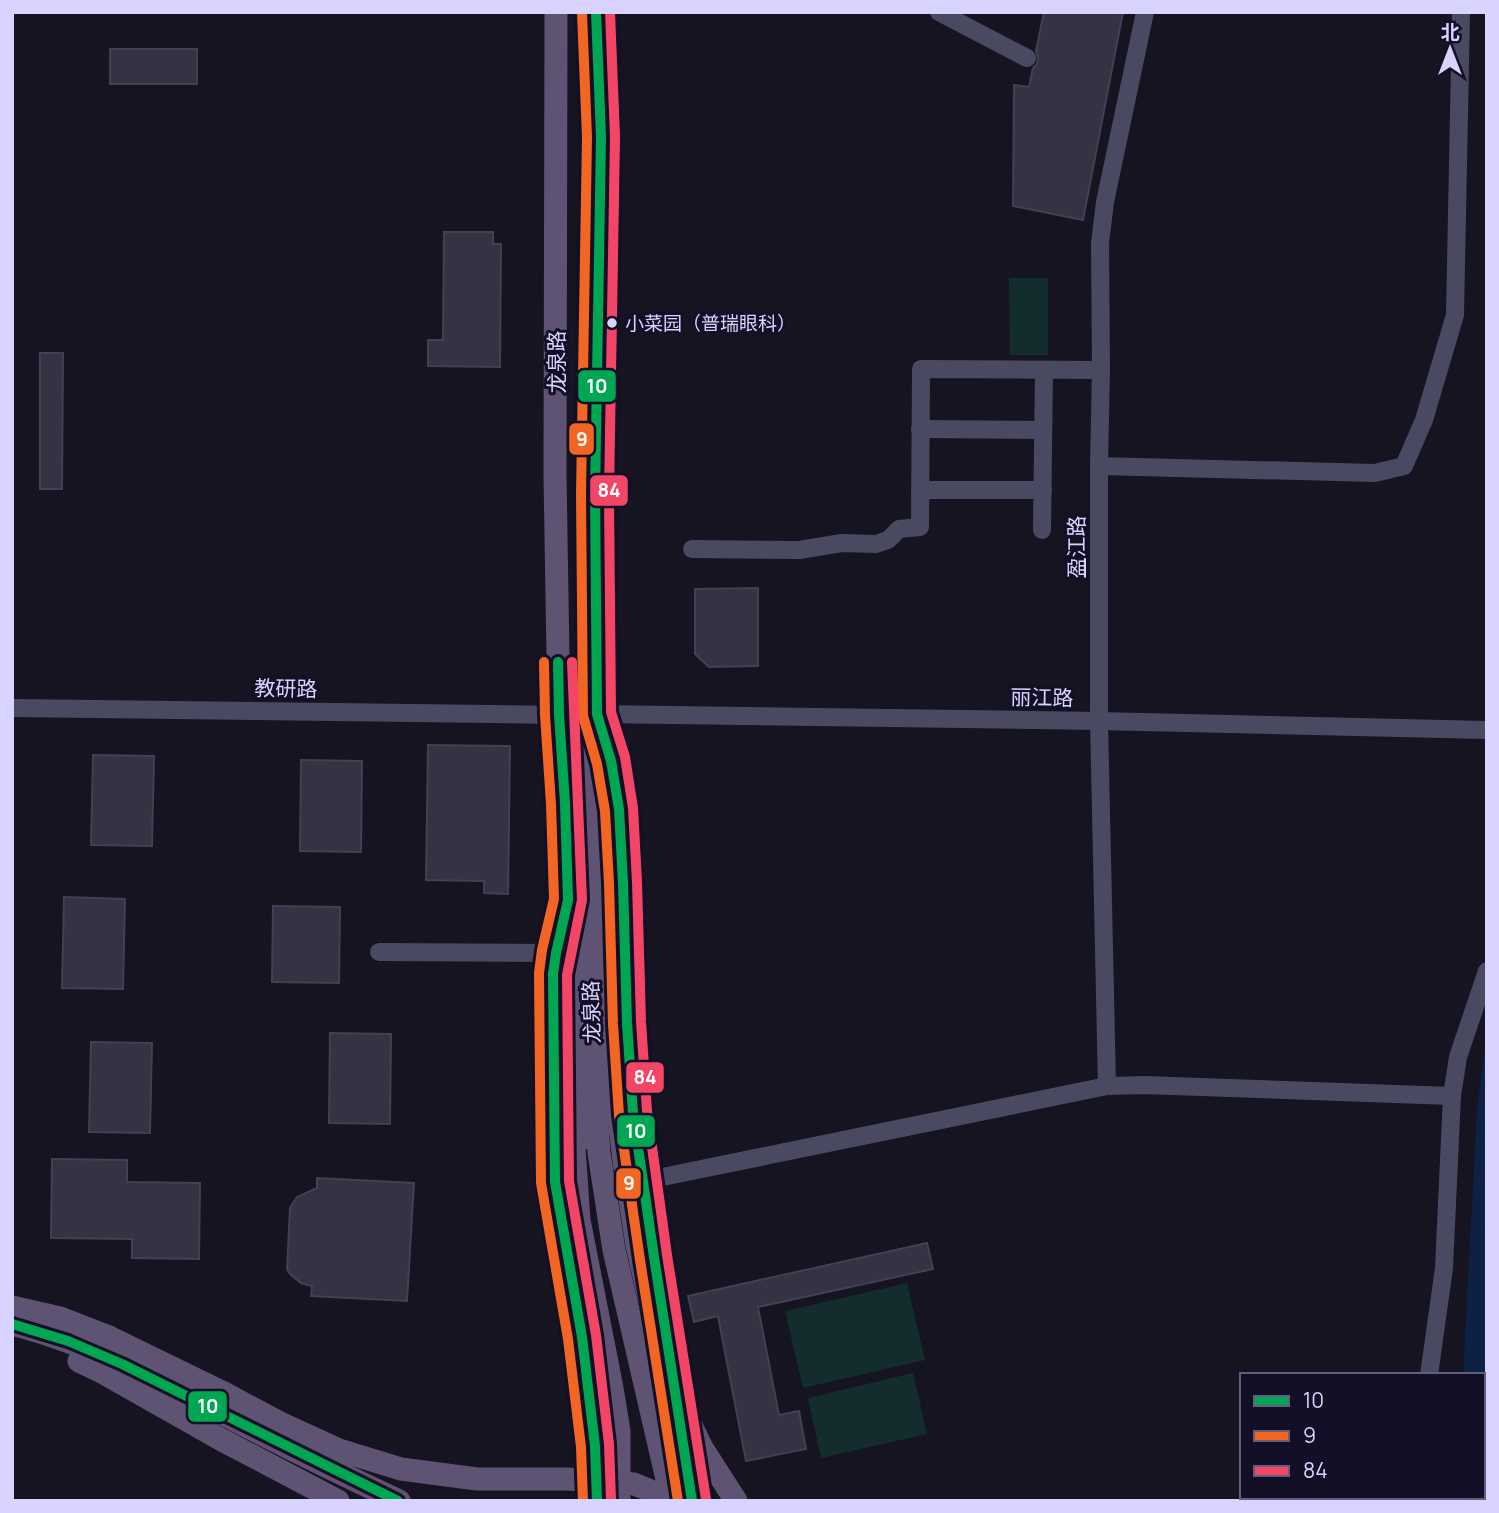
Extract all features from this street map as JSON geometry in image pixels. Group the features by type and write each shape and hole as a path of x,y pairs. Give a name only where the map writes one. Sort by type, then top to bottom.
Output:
{"main road":[{"name":"龙泉路","path":"556,12 555,476 559,715 565,803 573,1049 572,1116 587,1154 614,1250 673,1501"},
{"name":"龙泉路","path":"596,12 601,136 595,494 597,714 588,781 591,1016 587,1154 601,1253 657,1501"},
{"path":"597,714 608,845 612,1026 617,1101 638,1245 661,1351 674,1390 702,1448 736,1501"},
{"path":"597,714 606,736 613,767 622,840 626,1017 631,1094 692,1501"},
{"path":"568,900 553,974 555,1182 582,1337 595,1446 597,1501"},
{"path":"587,1154 579,1220 619,1431 619,1501"},
{"path":"12,1307 60,1318 109,1337 279,1423 339,1450 401,1468 477,1479 568,1479 634,1484 673,1501"},
{"path":"12,1324 39,1331 139,1371 399,1501"},
{"path":"12,1335 36,1341 135,1380 365,1501"},
{"path":"36,1341 100,1371 338,1501"}],"street":[{"path":"939,12 1027,58"},
{"name":"盈江路","path":"1107,1086 1098,721 1100,243 1105,202 1145,12"},
{"path":"1099,466 1376,473 1404,466 1424,420 1455,315 1461,12"},
{"path":"692,549 799,550 842,543 876,544 888,540 899,528 920,527 921,369 1101,370"},
{"path":"1042,530 1044,370"},
{"path":"920,429 1043,430"},
{"path":"920,490 1043,490"},
{"name":"教研路","path":"12,708 559,715"},
{"name":"丽江路","path":"597,714 1487,730"},
{"path":"379,952 556,953"},
{"path":"1429,1373 1444,1268 1452,1096 1458,1057 1487,971"},
{"path":"643,1181 1107,1086 1145,1085 1452,1096"}],"green space":[{"path":"1009,278 1048,278 1048,355 1010,355"},
{"path":"907,1283 925,1360 803,1388 785,1311"},
{"path":"913,1373 927,1434 821,1458 808,1398"}],"water":[{"path":"1487,1047 1487,1385 1485,1373 1463,1373 1477,1110"}],"building":[{"path":"1044,12 1123,12 1083,220 1013,206 1014,85 1029,87 1033,68 1037,64 1036,51"},
{"path":"110,49 197,49 197,84 110,84"},
{"path":"444,232 493,232 493,244 501,244 500,367 428,366 428,340 443,340"},
{"path":"40,353 63,353 62,489 40,489"},
{"path":"758,588 758,666 709,667 695,654 695,589"},
{"path":"428,745 510,746 508,894 484,893 484,881 426,880"},
{"path":"93,755 154,756 152,846 91,845"},
{"path":"301,760 362,761 361,852 300,851"},
{"path":"64,897 125,899 123,989 62,988"},
{"path":"273,906 340,907 339,983 272,982"},
{"path":"330,1033 391,1034 390,1124 329,1123"},
{"path":"91,1042 152,1043 150,1133 89,1132"},
{"path":"52,1159 127,1160 127,1182 200,1183 199,1259 132,1258 132,1239 51,1238"},
{"path":"317,1178 414,1183 407,1301 311,1296 312,1286 301,1283 290,1274 287,1269 290,1208 297,1197 317,1188"},
{"path":"927,1243 933,1269 758,1307 779,1415 799,1411 806,1449 746,1461 718,1316 694,1322 688,1296"}],"transit line":[{"name":"10","path":"596,12 601,137 595,494 597,714 611,761 619,809 633,1113 692,1501"},
{"name":"84","path":"610,12 615,137 609,494 611,712 625,757 633,808 647,1111 706,1499"},
{"name":"9","path":"582,13 587,137 581,494 583,716 597,764 605,811 619,1115 678,1501"},
{"name":"9","path":"544,662 554,899 539,973 541,1183 568,1339 581,1447 583,1501"},
{"name":"10","path":"558,662 568,900 553,974 555,1182 582,1337 595,1446 597,1501"},
{"name":"84","path":"572,662 582,900 567,975 569,1181 596,1335 609,1444 611,1500"},
{"name":"10","path":"12,1324 68,1341 122,1364 398,1501"}],"place":[{"name":"小菜园（普瑞眼科）","path":"612,323"}]}
